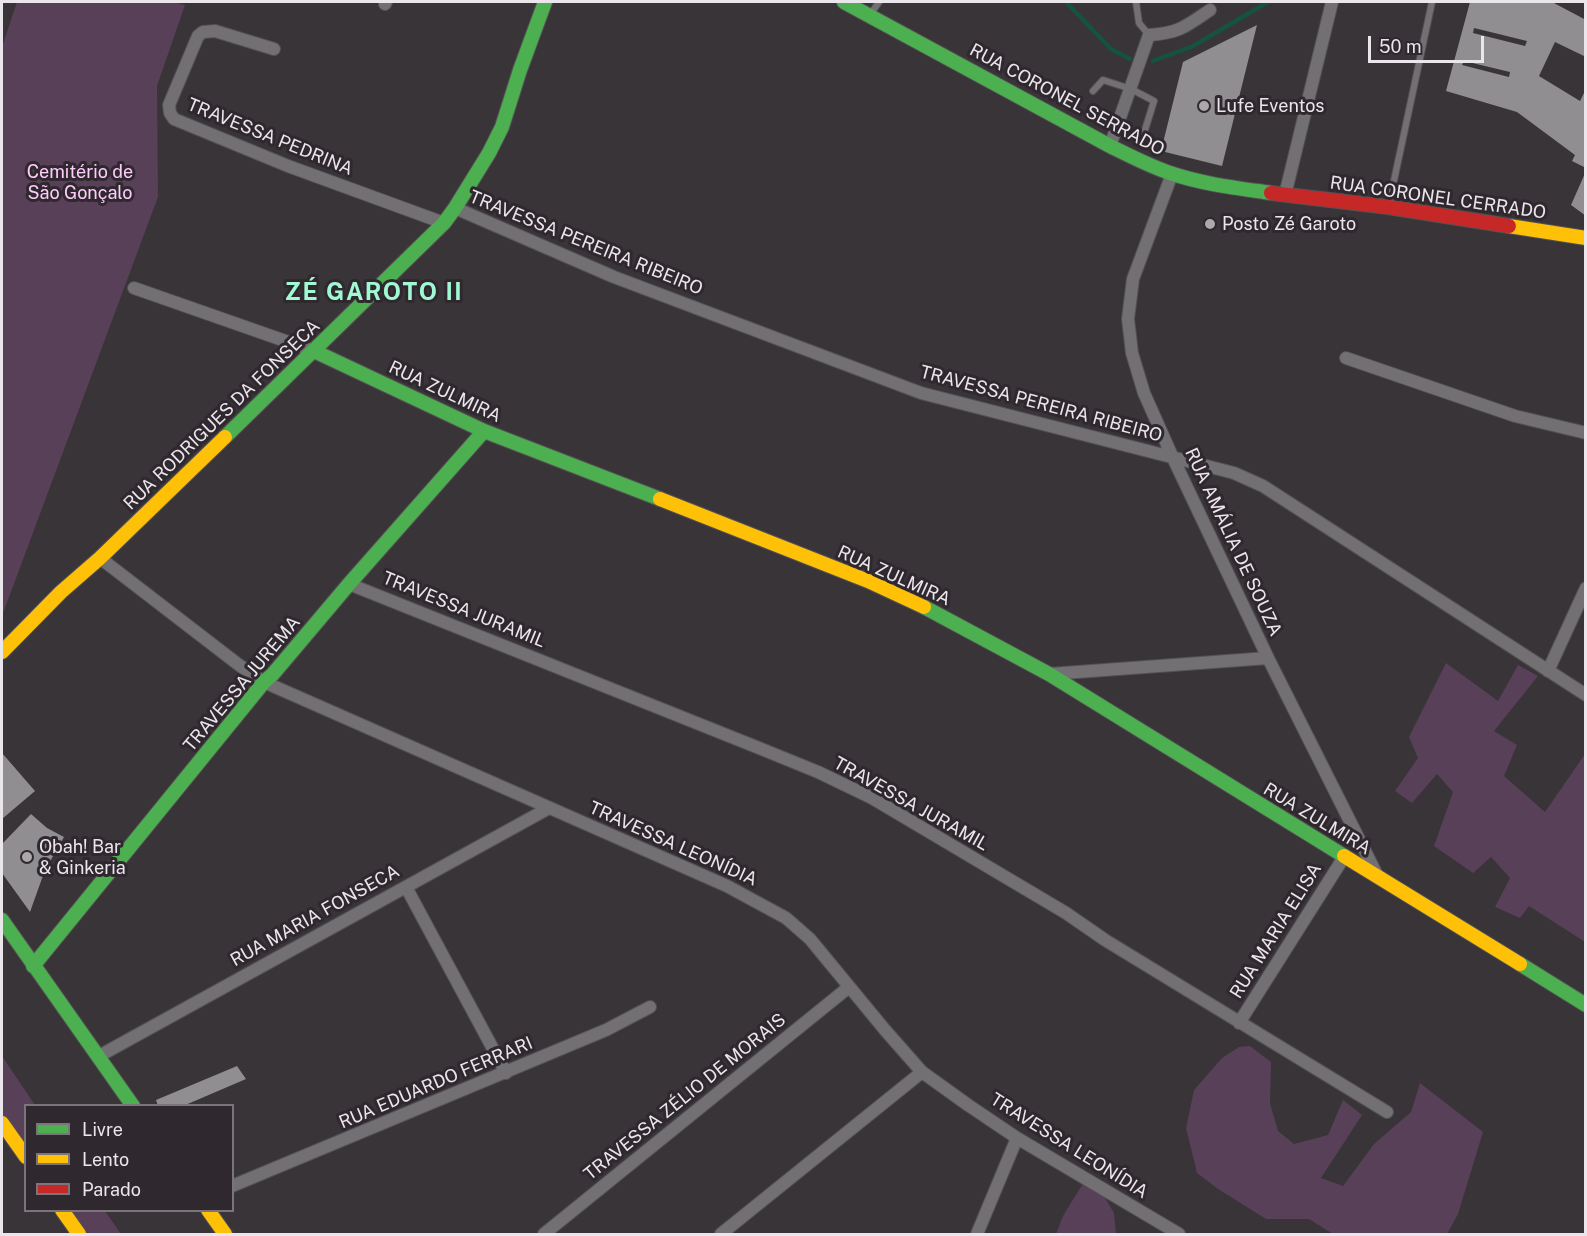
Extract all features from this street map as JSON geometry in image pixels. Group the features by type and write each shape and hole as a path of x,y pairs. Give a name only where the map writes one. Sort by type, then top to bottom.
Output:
{"main road":[{"name":"RUA RODRIGUES DA FONSECA","path":"2,652 61,592 100,558 444,223 489,153 502,127 545,2"},
{"name":"RUA CORONEL SERRADO","path":"844,2 1150,166 1217,185 1285,195"},
{"name":"RUA CORONEL CERRADO","path":"1285,195 1388,207 1586,238"},
{"name":"RUA ZULMIRA","path":"314,351 484,431 868,581 916,603 1049,674 1586,1005"},
{"name":"TRAVESSA JUREMA","path":"33,966 264,682 484,431"},
{"path":"2,920 132,1104"},
{"path":"2,1123 24,1154"},
{"path":"64,1212 79,1234"},
{"path":"209,1212 225,1234"}],"street":[{"path":"1285,195 1332,2"},
{"path":"1110,146 1149,35 1170,34 1187,27 1207,6"},
{"name":"TRAVESSA PEDRINA","path":"274,49 215,31 203,32 198,36 169,105 174,119 288,166 444,223"},
{"name":"RUA AMÁLIA DE SOUZA","path":"1172,174 1133,279 1128,319 1132,353 1144,393 1173,458 1268,658 1378,876"},
{"name":"TRAVESSA PEREIRA RIBEIRO","path":"455,208 614,277 921,393 1233,473 1263,486 1586,695"},
{"name":"RUA ZULMIRA","path":"134,288 314,351"},
{"path":"1346,358 1515,416 1586,433"},
{"name":"TRAVESSA LEONÍDIA","path":"100,558 264,682 727,886 786,918 810,939 922,1072 1017,1138 1179,1234"},
{"name":"TRAVESSA JURAMIL","path":"349,584 818,772 872,798 1066,913 1105,940 1387,1112"},
{"path":"1548,671 1586,588"},
{"path":"1049,674 1268,658"},
{"name":"RUA MARIA FONSECA","path":"99,1056 549,808"},
{"name":"RUA MARIA ELISA","path":"1239,1023 1344,857"},
{"path":"406,887 506,1073"},
{"name":"TRAVESSA ZÉLIO DE MORAIS","path":"544,1234 849,987"},
{"name":"RUA EDUARDO FERRARI","path":"234,1185 506,1073 606,1030 651,1007"},
{"path":"721,1234 922,1072"},
{"path":"977,1234 1017,1138"}],"lane":[{"path":"870,15 879,2"},
{"path":"1136,2 1139,23 1149,35"},
{"path":"1388,207 1432,2"},
{"path":"1093,91 1103,80 1131,89 1154,101 1144,133"}],"green space":[{"name":"Cemitério de São Gonçalo","path":"17,2 174,2 185,5 157,86 158,197 2,616 2,47"},
{"path":"1446,663 1498,701 1518,665 1538,676 1494,731 1517,745 1504,776 1545,812 1585,754 1585,942 1529,906 1520,918 1495,907 1510,878 1491,857 1473,873 1434,846 1453,792 1437,774 1412,803 1395,791 1418,758 1409,737"},
{"path":"1250,1046 1271,1062 1270,1103 1278,1131 1294,1144 1328,1135 1343,1100 1362,1115 1321,1178 1343,1186 1374,1144 1411,1112 1420,1083 1483,1132 1458,1214 1447,1234 1333,1234 1309,1219 1266,1219 1197,1173 1186,1128 1194,1090 1222,1058 1239,1047"},
{"path":"2,1056 34,1104 24,1104 24,1155 2,1120"},
{"path":"1082,1185 1102,1193 1114,1213 1116,1234 1056,1234 1063,1216"},
{"path":"61,1212 106,1212 121,1234 76,1234"}],"building":[{"path":"1470,2 1552,2 1586,20 1586,57 1555,42 1539,76 1580,101 1586,89 1586,168 1572,161 1575,155 1517,112 1446,91","holes":["1474,28 1527,41 1525,46 1473,33","1464,61 1510,72 1509,77 1462,65"]},
{"name":"Lufe Eventos","path":"1257,25 1222,166 1161,151 1183,62"},
{"path":"1586,171 1586,216 1571,205"},
{"path":"2,753 35,791 2,819"},
{"name":"Obah! Bar & Ginkeria","path":"31,814 47,828 64,837 45,870 30,912 2,873 2,844"},
{"path":"237,1066 246,1079 188,1104 157,1104 156,1100"}],"waterway":[{"path":"1066,2 1111,49 1130,59"},
{"path":"1153,61 1193,46 1268,2"}],"traffic: fast":[{"path":"225,437 444,223 489,153 502,127 545,2"},
{"path":"844,2 1147,164 1194,180 1271,193"},
{"path":"314,351 484,431 660,499"},
{"path":"33,966 264,682 484,431"},
{"path":"924,607 1049,674 1344,856"},
{"path":"2,920 132,1104"},
{"path":"1520,964 1586,1005"}],"traffic: slow":[{"path":"1509,226 1586,238"},
{"path":"2,652 61,592 100,558 225,437"},
{"path":"660,499 868,581 924,607"},
{"path":"1344,856 1520,964"},
{"path":"2,1123 24,1154"},
{"path":"63,1212 79,1234"},
{"path":"209,1212 225,1234"}],"traffic: jam":[{"path":"1271,193 1388,207 1509,226"}],"place":[{"name":"Lufe Eventos","path":"1204,106"},
{"name":"Posto Zé Garoto","path":"1210,224"},
{"name":"Obah! Bar & Ginkeria","path":"27,857"}],"district":[{"name":"ZÉ GAROTO II","path":"374,293"}]}
